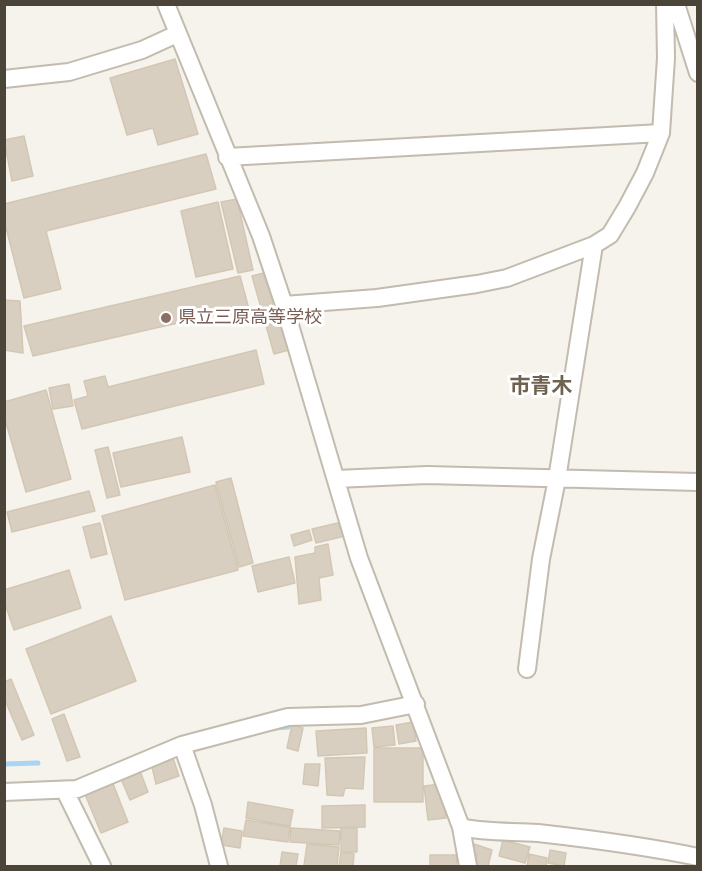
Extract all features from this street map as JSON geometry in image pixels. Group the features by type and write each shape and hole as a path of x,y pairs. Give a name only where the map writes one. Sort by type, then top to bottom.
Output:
{"street":[{"path":"166,4 261,236 284,305 359,558 461,827 468,867"},
{"path":"284,305 377,298 477,285 507,278 594,245 610,235 645,173 661,133 666,58 665,4"},
{"path":"676,4 698,73"},
{"path":"4,79 69,72 142,50 177,34"},
{"path":"227,157 661,133"},
{"path":"527,669 541,559 557,479 594,245"},
{"path":"336,478 427,475 698,482"},
{"path":"4,792 77,789 182,746 288,717 361,715 416,704"},
{"path":"182,746 203,806 219,867"},
{"path":"65,790 102,867"},
{"path":"461,827 472,830 537,833 698,857"}],"building":[{"path":"175,59 198,134 158,145 153,128 127,135 110,78"},
{"path":"24,136 33,176 12,181 4,140"},
{"path":"206,154 216,189 46,231 61,289 24,298 4,220 4,204"},
{"path":"237,199 253,270 238,273 221,202"},
{"path":"218,202 233,269 196,277 181,211"},
{"path":"268,272 289,350 274,354 252,276"},
{"path":"240,276 252,320 229,325 226,312 33,356 24,326"},
{"path":"4,300 20,301 23,353 4,350"},
{"path":"256,350 264,384 82,429 74,400 88,396 84,381 105,376 108,387"},
{"path":"69,384 73,406 53,409 49,388"},
{"path":"46,390 71,479 26,492 4,416 4,402"},
{"path":"182,437 190,472 121,487 113,453"},
{"path":"108,447 120,495 107,498 95,450"},
{"path":"231,478 253,563 239,567 216,482"},
{"path":"215,485 238,570 125,600 102,516"},
{"path":"89,491 95,511 12,532 7,512"},
{"path":"342,522 345,536 316,543 312,529"},
{"path":"100,523 107,554 91,558 83,527"},
{"path":"309,530 312,540 294,546 291,535"},
{"path":"328,544 333,575 319,578 321,600 299,604 295,557 315,553 315,547"},
{"path":"289,557 295,583 258,592 252,566"},
{"path":"69,570 81,608 14,630 4,601 4,590"},
{"path":"111,616 136,681 51,714 26,649"},
{"path":"11,679 34,735 22,740 4,698 4,682"},
{"path":"64,714 80,757 67,761 52,719"},
{"path":"413,722 416,741 399,744 396,725"},
{"path":"292,725 303,728 298,751 287,748"},
{"path":"393,726 395,745 374,747 372,728"},
{"path":"366,728 367,753 318,756 316,731"},
{"path":"374,748 423,748 423,802 374,802"},
{"path":"365,757 363,789 345,788 343,796 327,795 325,758"},
{"path":"173,758 179,776 156,784 152,767"},
{"path":"305,764 320,764 318,786 303,784"},
{"path":"140,771 148,792 130,800 121,779"},
{"path":"112,781 128,822 101,833 84,792"},
{"path":"441,784 446,818 428,820 424,786"},
{"path":"248,802 293,810 290,826 246,818"},
{"path":"365,805 365,827 322,828 322,806"},
{"path":"246,820 290,827 288,842 243,836"},
{"path":"224,828 242,831 240,848 221,845"},
{"path":"291,828 340,831 339,845 290,842"},
{"path":"341,828 357,828 357,852 341,852"},
{"path":"503,840 530,847 525,863 499,856"},
{"path":"307,844 339,847 337,866 304,866"},
{"path":"474,844 492,850 488,866 474,866 477,854 472,853"},
{"path":"550,850 566,853 564,866 548,863"},
{"path":"282,852 298,854 296,866 280,866"},
{"path":"341,852 354,854 353,866 339,866"},
{"path":"529,854 547,858 546,866 527,866"},
{"path":"430,855 457,855 456,866 430,866"}],"waterway":[{"path":"275,728 288,727"},
{"path":"4,764 38,763"}],"place":[{"name":"県立三原高等学校","path":"166,318"}],"district":[{"name":"市青木","path":"541,388"}]}
